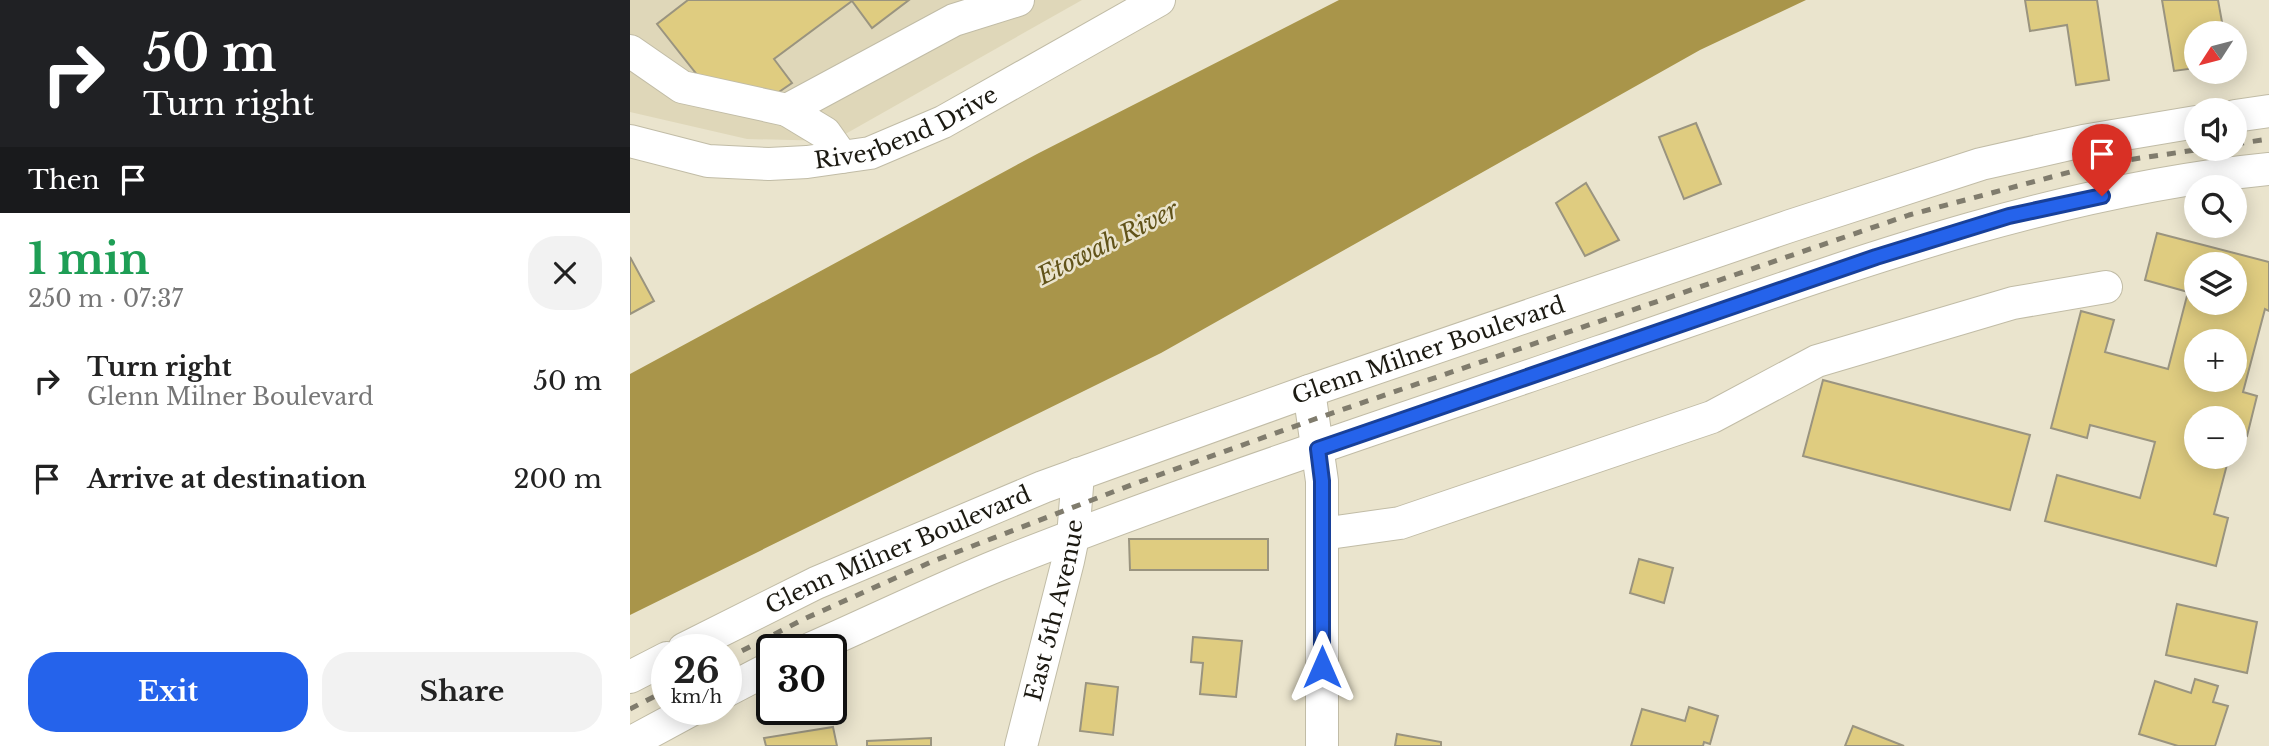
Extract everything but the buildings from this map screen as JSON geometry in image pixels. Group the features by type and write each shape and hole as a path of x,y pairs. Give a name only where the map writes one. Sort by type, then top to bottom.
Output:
{"street":[{"path":"787,110 954,20 1018,0"},
{"name":"Riverbend Drive","path":"630,141 708,161 769,164 870,153 943,122 1159,0"},
{"path":"630,51 682,87 787,110 825,132 842,157"},
{"path":"2247,114 2269,111"},
{"name":"Glenn Milner Boulevard","path":"714,634 828,578 1078,474 1309,391 1970,167 2083,141 2184,124"},
{"path":"844,634 999,565 1073,537 1318,449 1876,257 2009,216 2148,186 2269,169"},
{"path":"1322,534 1401,523 1712,417 1817,361 2013,303 2106,286"},
{"path":"1309,391 1322,481 1322,746"},
{"name":"East 5th Avenue","path":"1021,746 1073,537 1078,474"},
{"path":"630,677 651,666"},
{"path":"630,743 663,725"}],"shaded area":[{"path":"630,0 1082,0 833,141 747,139 630,112"}],"water":[{"name":"Etowah River","path":"1339,0 1806,0 1700,50 1161,353 630,615 630,374 1037,154"}],"railway":[{"path":"2247,142 2269,139"},
{"path":"742,651 804,619 931,562 1131,485 1315,419 1909,215 2100,164 2184,152"},
{"path":"630,709 651,698"}],"route":[{"path":"1322,667 1322,481 1318,449 1876,257 2009,216 2102,196"}]}
